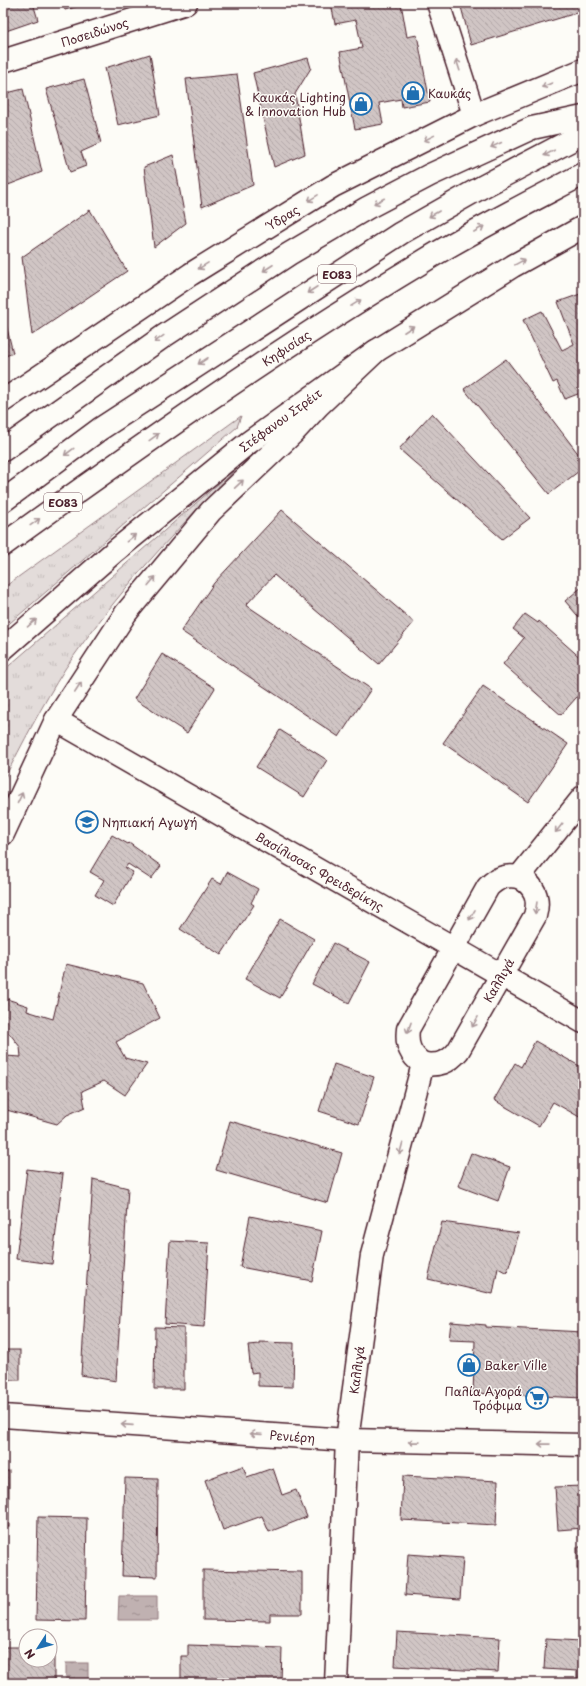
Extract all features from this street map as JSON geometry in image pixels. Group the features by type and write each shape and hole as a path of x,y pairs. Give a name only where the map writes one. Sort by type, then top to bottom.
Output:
{"street":[{"name":"Ποσειδώνος","path":"3,61 186,3"},
{"path":"438,3 474,115"},
{"name":"Ύδρας","path":"3,401 190,274 333,186 474,115 583,70"},
{"path":"3,450 164,336 289,254 367,208 430,175 532,128 583,118"},
{"name":"ΕΟ83","path":"3,501 100,429 401,233 482,187 583,134"},
{"name":"Κηφισίας","path":"3,545 223,390 419,263 500,217 583,174"},
{"name":"Στέφανου Στρέιτ","path":"3,649 114,552 248,443 376,350 513,266 583,227"},
{"path":"3,834 56,720 126,613 211,510 293,433 318,406 376,350"},
{"name":"Βασίλισσας Φρειδερίκης","path":"56,720 583,1022"},
{"path":"423,1064 412,1054 408,1046 408,1029 488,887 494,881 502,877 519,877 583,797"},
{"name":"Καλλιγά","path":"336,1683 347,1440 372,1255 423,1064 435,1065 445,1063 452,1058 535,916 537,897 533,888 527,881 519,877"},
{"name":"Ρενιέρη","path":"3,1416 347,1440 583,1445"}],"green space":[{"path":"241,416 237,427 3,629 3,588"},
{"path":"241,464 148,562 84,641 48,696 3,781 3,671"}],"water":[{"path":"119,1596 157,1596 157,1620 118,1620"},
{"path":"66,1663 88,1663 88,1683 66,1683"}],"building":[{"path":"3,3 33,3 38,20 3,32"},
{"path":"62,3 89,3 65,10"},
{"path":"331,3 401,3 407,37 417,35 430,102 402,107 401,99 379,103 383,124 355,129 340,52 362,48 356,20 335,24"},
{"path":"460,3 582,3 583,11 471,45"},
{"path":"150,54 160,115 118,125 105,68"},
{"path":"308,58 311,68 295,94 305,154 274,167 253,73"},
{"path":"237,74 253,185 202,207 186,79"},
{"path":"84,79 101,143 81,152 86,166 70,172 46,89"},
{"path":"23,89 42,172 3,187 3,94"},
{"path":"173,155 186,223 154,247 144,167"},
{"path":"90,210 127,271 32,335 22,257"},
{"path":"583,293 583,392 565,399 557,381 553,383 523,320 542,311 562,350 574,344 558,302"},
{"path":"3,312 13,353 3,357"},
{"path":"506,359 583,460 583,468 549,494 464,389"},
{"path":"432,413 530,518 502,539 399,449"},
{"path":"282,510 414,622 379,664 274,575 246,605 371,689 339,737 181,631 214,583"},
{"path":"583,586 583,622 565,601"},
{"path":"525,614 538,623 539,621 583,660 583,690 561,715 503,664 524,638 513,629"},
{"path":"162,654 215,688 187,733 134,699"},
{"path":"483,686 568,744 528,802 443,743"},
{"path":"280,730 327,760 304,797 256,767"},
{"path":"112,835 128,844 129,843 161,866 151,879 128,864 125,868 133,872 113,906 95,895 104,880 90,872"},
{"path":"227,872 258,889 251,903 254,905 221,955 180,929 212,879 221,884"},
{"path":"280,919 314,939 280,998 245,979"},
{"path":"333,943 370,962 349,1003 312,984"},
{"path":"66,964 143,983 160,1018 116,1042 125,1058 147,1064 125,1095 104,1081 82,1091 85,1107 67,1115 57,1124 3,1109 3,1057 21,1057 20,1047 10,1034 3,1030 3,1001 4,998 28,1006 27,1011 53,1019"},
{"path":"535,1041 583,1068 583,1119 553,1102 539,1126 494,1100 515,1063 521,1067"},
{"path":"334,1064 374,1077 359,1124 319,1111"},
{"path":"230,1121 342,1153 328,1203 216,1170"},
{"path":"471,1153 510,1167 498,1201 458,1186"},
{"path":"27,1169 63,1174 52,1264 16,1259"},
{"path":"93,1179 128,1188 116,1381 81,1375"},
{"path":"250,1216 322,1231 312,1281 240,1267"},
{"path":"442,1222 519,1233 507,1273 498,1268 493,1294 428,1279"},
{"path":"170,1241 209,1243 204,1327 165,1324"},
{"path":"451,1322 486,1325 486,1327 583,1332 583,1398 473,1393 475,1341 449,1340"},
{"path":"155,1327 184,1328 184,1389 154,1389"},
{"path":"259,1342 294,1343 293,1387 258,1386 258,1372 251,1373 248,1345 259,1344"},
{"path":"3,1350 20,1350 20,1380 3,1380"},
{"path":"243,1466 247,1477 273,1468 282,1495 296,1490 307,1517 269,1532 262,1516 223,1530 205,1480"},
{"path":"3,1471 9,1471 9,1527 3,1527"},
{"path":"403,1476 498,1481 496,1525 401,1520"},
{"path":"125,1478 158,1479 157,1577 122,1576"},
{"path":"583,1486 583,1528 558,1530 555,1487"},
{"path":"38,1517 87,1518 85,1621 36,1620"},
{"path":"577,1547 583,1547 583,1569 577,1569"},
{"path":"408,1554 463,1558 460,1599 405,1595"},
{"path":"203,1570 302,1572 302,1614 270,1614 270,1621 203,1620"},
{"path":"581,1631 583,1631 583,1682 577,1681 577,1671 544,1669 546,1639 580,1641"},
{"path":"397,1632 500,1638 498,1672 395,1666"},
{"path":"188,1645 282,1648 281,1683 181,1683 181,1656 188,1656"},
{"path":"3,1647 18,1647 18,1668 54,1668 54,1683 3,1683"}],"place":[{"name":"Καυκάς","path":"413,93"},
{"name":"Καυκάς Lighting & Innovation Hub","path":"361,104"},
{"name":"Νηπιακή Αγωγή","path":"87,822"},
{"name":"Baker Ville","path":"469,1365"},
{"name":"Παλία Αγορά Τρόφιμα","path":"537,1398"}]}
